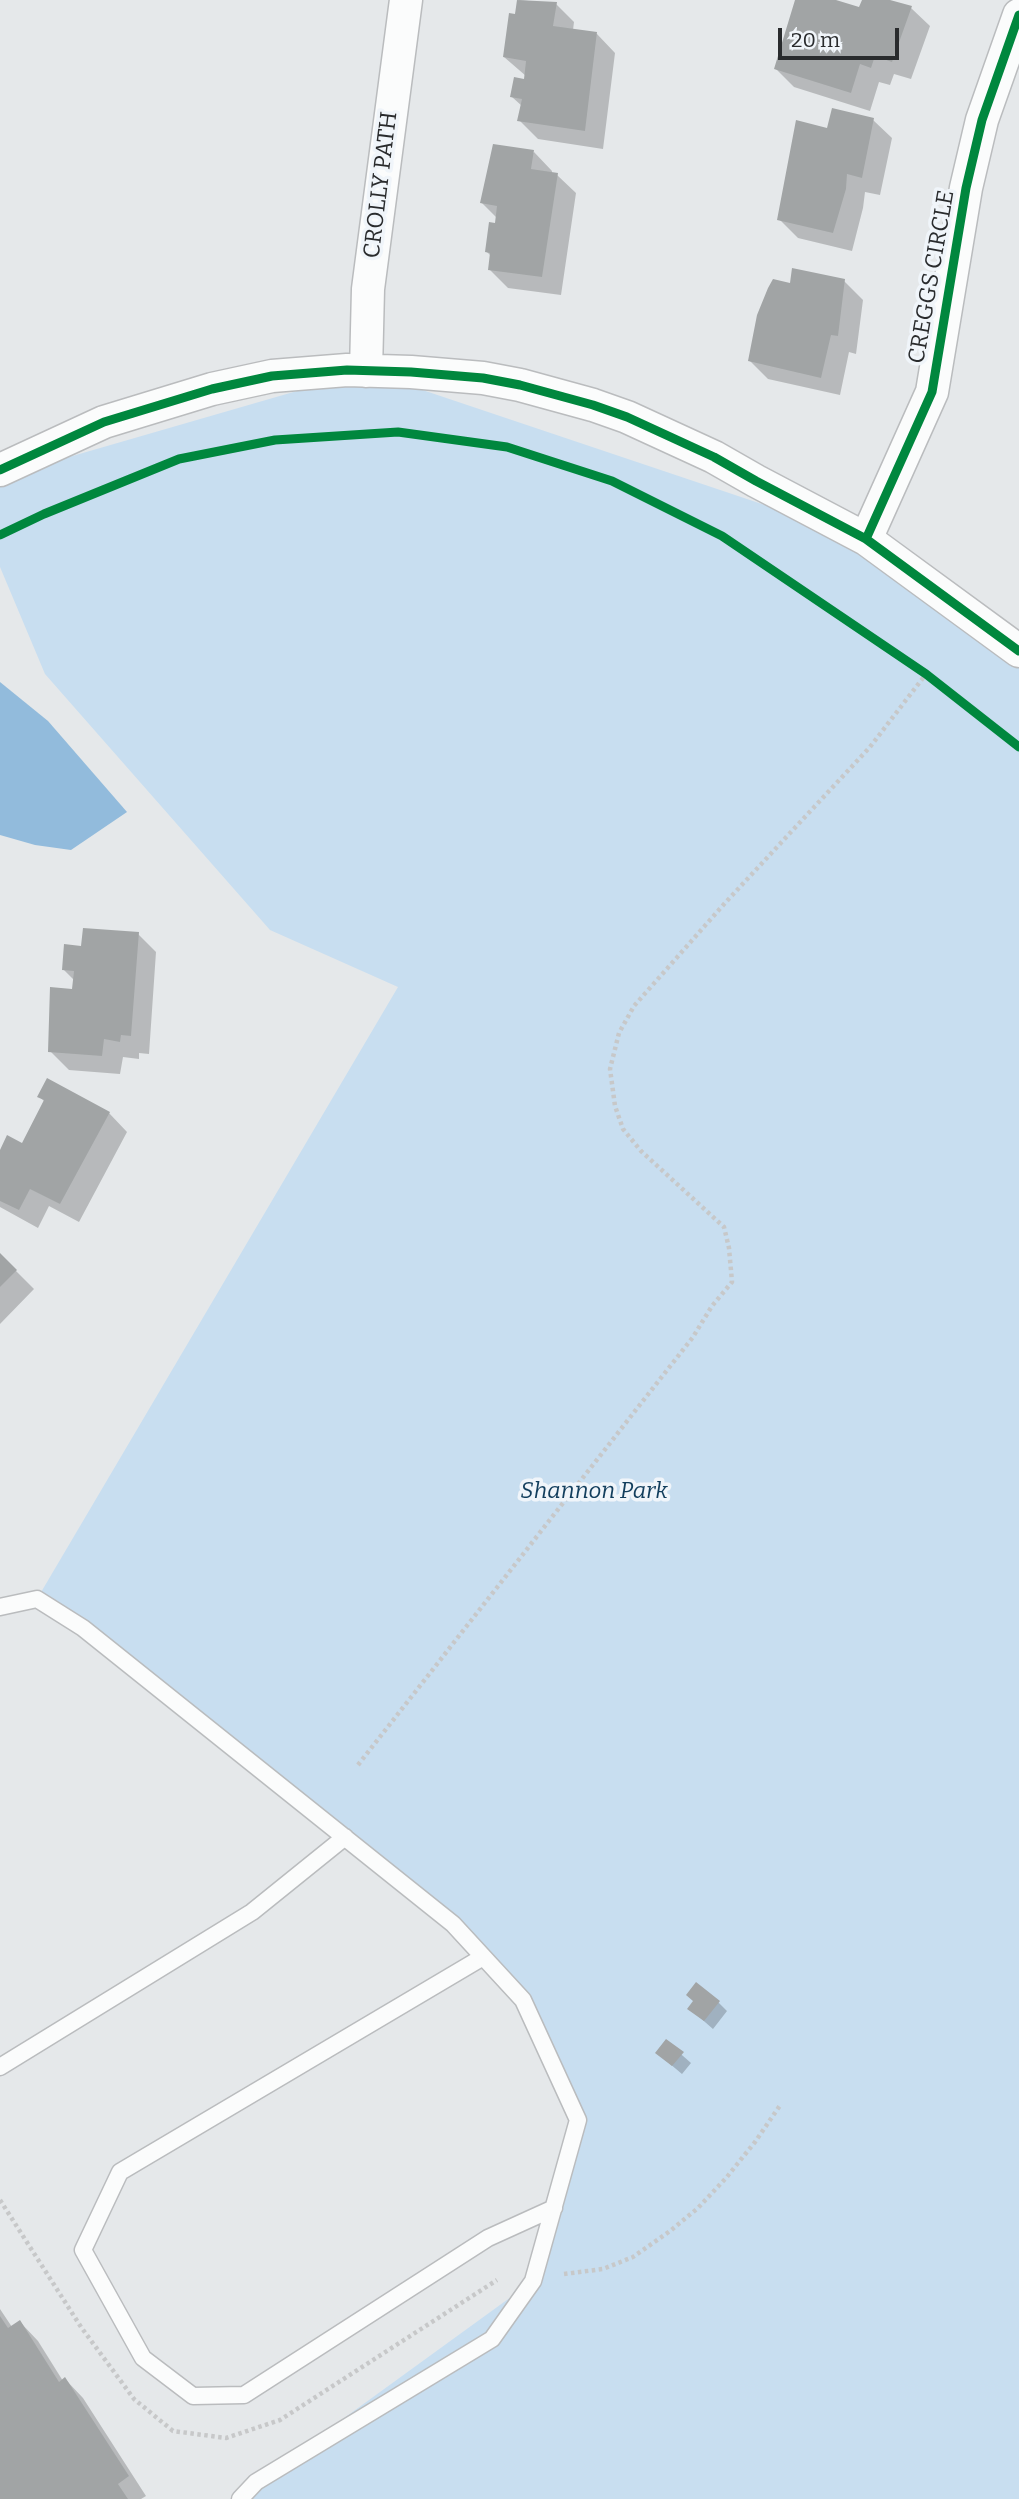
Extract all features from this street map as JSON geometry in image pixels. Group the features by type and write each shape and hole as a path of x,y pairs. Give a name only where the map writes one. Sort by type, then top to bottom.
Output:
{"street":[{"name":"CROLLY PATH","path":"366,371 368,289 406,0"},
{"name":"CREGGS CIRCLE","path":"866,539 932,392 966,188 982,120 1019,15"},
{"path":"0,470 104,422 212,389 272,376 347,370 436,373 483,378 593,405 626,416 693,446 866,539 1019,651"}],"lane":[{"path":"0,1607 37,1599 83,1628 453,1924 523,2000 578,2120 533,2281 492,2339 256,2482 240,2499"},
{"path":"0,2067 252,1912 345,1838"},
{"path":"483,1957 120,2172 83,2250 144,2358 193,2396 244,2395 488,2238 554,2208"}],"path":[{"path":"915,667 936,682"},
{"path":"358,1765 693,1337 712,1306 732,1282 724,1227 642,1151 623,1129 615,1106 610,1069 619,1034 634,1006 724,902 870,747 926,674"},
{"path":"0,2200 81,2328 134,2399 173,2431 226,2438 280,2420 495,2280 533,2281 603,2269 633,2257 698,2208 755,2142 781,2104"}],"green space":[{"name":"Shannon Park","path":"366,371 866,539 1019,651 1019,2499 240,2499 256,2482 533,2281 578,2120 524,2000 453,1924 37,1599 398,987 270,930 45,674 0,567 0,477"}],"water":[{"path":"0,682 48,721 127,812 71,850 35,845 0,835"}],"building":[{"path":"517,0 557,2 553,26 597,32 585,131 517,121 522,99 510,97 514,77 524,79 526,61 503,57 509,13 515,14"},
{"path":"795,0 836,0 859,7 862,0 890,0 912,6 892,62 875,56 871,68 860,64 851,93 774,69"},
{"path":"832,108 874,118 862,178 847,174 846,189 833,233 777,220 796,120 827,128"},
{"path":"493,144 534,150 531,169 558,173 542,277 488,270 490,253 485,252 489,222 495,223 497,206 480,203"},
{"path":"792,268 845,279 838,336 831,335 821,378 748,361 757,315 768,288 773,279 790,283"},
{"path":"83,928 139,932 131,1036 121,1035 120,1042 104,1039 102,1056 48,1052 50,987 72,989 74,971 62,970 64,944 81,946"},
{"path":"47,1078 110,1112 60,1204 30,1189 19,1210 0,1201 0,1150 7,1135 22,1143 44,1100 37,1097"},
{"path":"0,1253 17,1270 0,1287"},
{"path":"696,1982 720,2001 704,2021 687,2009 693,2001 686,1995"},
{"path":"666,2039 684,2052 672,2066 655,2053"},
{"path":"0,2316 8,2328 20,2320 59,2382 65,2377 129,2476 118,2484 128,2499 0,2499"}],"cycle path":[{"path":"866,539 932,392 966,188 982,120 1019,15"},
{"path":"0,470 104,422 212,389 272,376 347,370 483,378 593,405 627,417 714,457 866,539 1019,651"},
{"path":"0,535 44,514 179,459 275,440 398,432 507,447 612,481 722,536 926,674 1019,747"}]}
